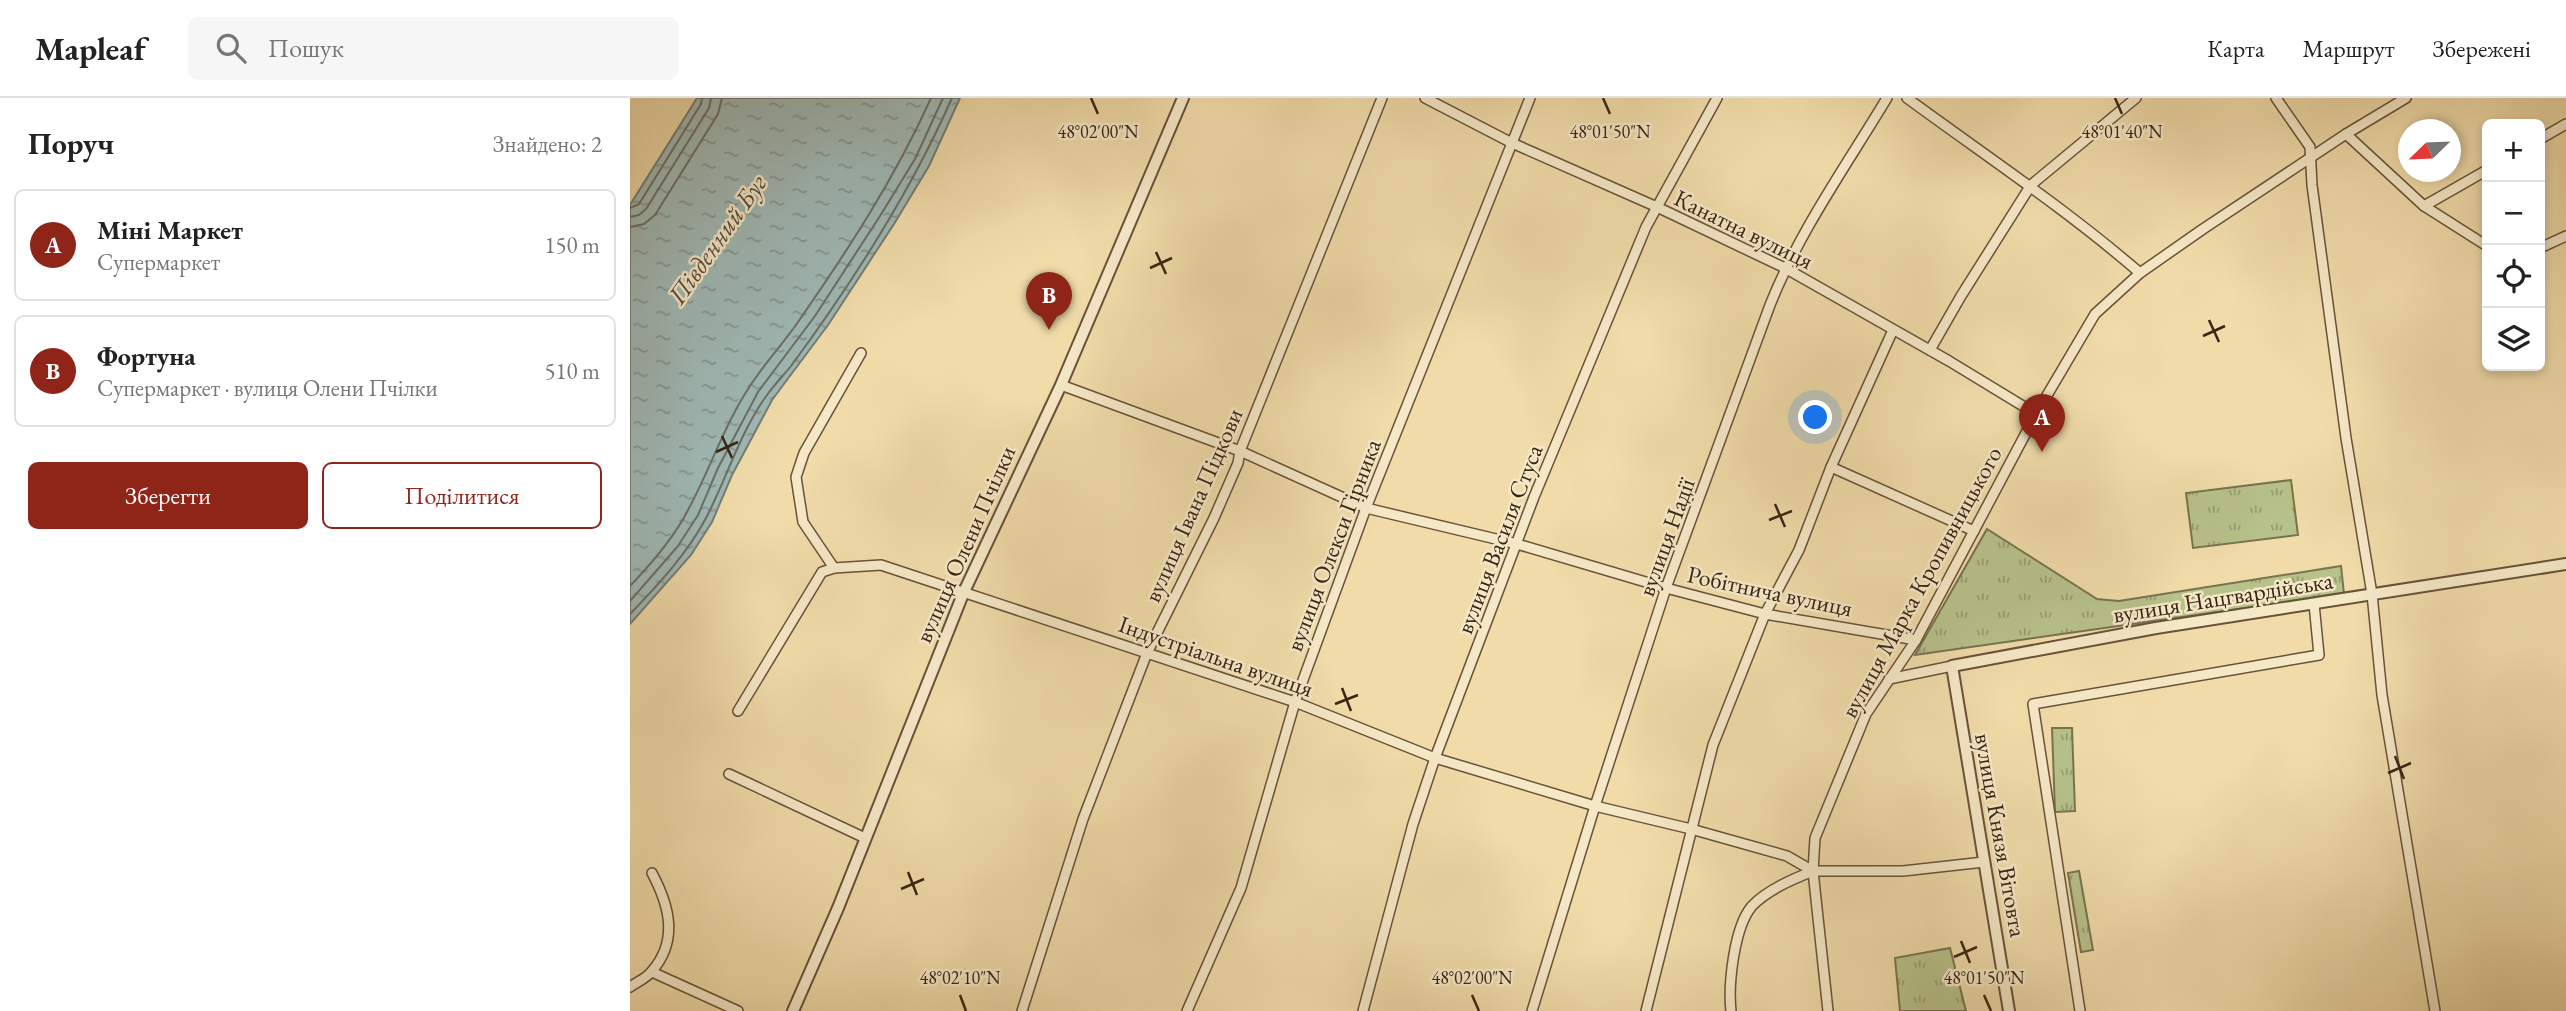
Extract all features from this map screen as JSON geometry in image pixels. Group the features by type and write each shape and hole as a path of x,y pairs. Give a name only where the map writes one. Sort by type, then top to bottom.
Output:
{"street":[{"name":"вулиця Олени Пчілки","path":"793,1011 838,908 963,594 1061,385 1183,98"},
{"name":"вулиця Івана Підкови","path":"1022,1011 1083,819 1147,653 1214,518 1238,463 1240,451 1382,98"},
{"name":"Канатна вулиця","path":"1426,98 1512,143 1657,207 1785,268 2036,414"},
{"name":"вулиця Олекси Гірника","path":"1188,1011 1241,888 1295,702 1366,508 1530,98"},
{"name":"вулиця Василя Стуса","path":"1363,1011 1413,824 1435,758 1517,544 1646,227 1717,98"},
{"name":"вулиця Надії","path":"1532,1011 1666,588 1785,268 1887,98"},
{"path":"1907,98 1988,158 2031,185 2094,233 2140,273"},
{"path":"1930,350 2031,185 2136,98"},
{"path":"2276,98 2310,147 2346,438 2372,594 2382,695 2435,1011"},
{"name":"вулиця Марка Кропивницького","path":"1828,1011 1813,871 1815,838 1866,715 1916,640 2036,414 2095,314 2140,273 2310,157 2406,98"},
{"path":"2545,136 2566,124"},
{"path":"2346,134 2424,206 2485,245"},
{"path":"2424,206 2482,173"},
{"path":"2545,246 2566,236"},
{"path":"1646,1011 1713,745 1765,614 1799,550 1831,467 1893,330"},
{"path":"738,711 822,572 834,568 803,522 796,477 804,453 861,353"},
{"name":"Робітнича вулиця","path":"1061,385 1240,451 1366,508 1517,544 1765,614 1916,640"},
{"path":"1831,467 1974,531"},
{"name":"вулиця Нацгвардійська","path":"1889,679 2156,628 2566,564"},
{"name":"Індустріальна вулиця","path":"834,568 881,565 1295,702 1435,758 1595,806 1787,856 1813,871"},
{"path":"2080,1011 2033,704 2319,655 2314,604"},
{"name":"вулиця Князя Вітовта","path":"1952,666 2009,1011"},
{"path":"730,774 865,838"},
{"path":"1731,1011 1733,962 1751,907 1795,878 1813,871 1903,871 1984,862"},
{"path":"630,987 652,972 663,953 670,921 665,900 652,873"},
{"path":"652,972 738,1011"}],"green space":[{"path":"2291,480 2298,535 2193,548 2186,493"},
{"path":"1987,529 2097,599 2119,601 2341,566 2344,594 1915,655"},
{"path":"2052,728 2072,728 2075,811 2055,812"},
{"path":"2079,871 2093,950 2081,952 2068,873"},
{"path":"1950,948 1966,1011 1900,1011 1895,958"}],"water":[{"name":"Південний Буг","path":"697,98 960,98 929,166 894,224 828,325 772,400 732,475 712,522 691,555 630,624 630,205"}],"place":[{"name":"Фортуна","path":"1049,330"},
{"name":"Міні Маркет","path":"2042,452"}]}
